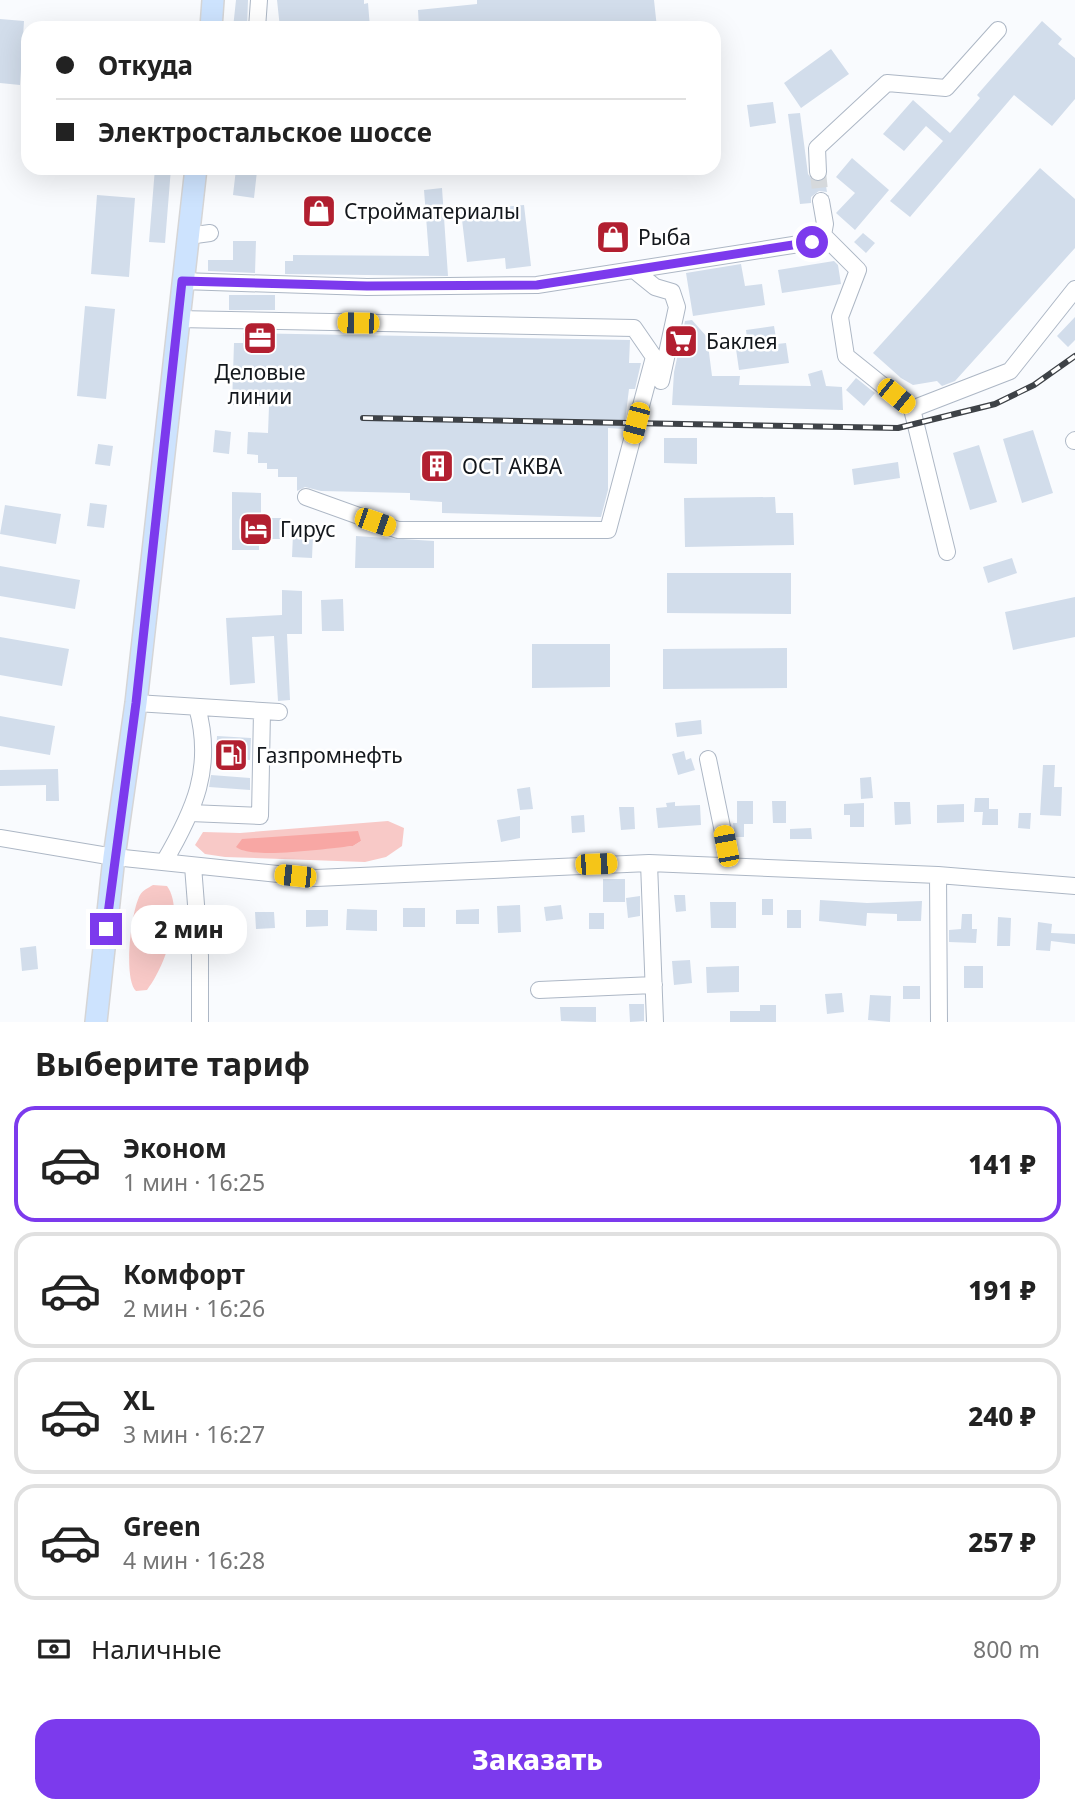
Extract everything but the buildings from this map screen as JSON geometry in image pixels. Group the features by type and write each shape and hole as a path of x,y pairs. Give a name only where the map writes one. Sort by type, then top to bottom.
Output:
{"main road":[{"path":"212,21 214,0"},
{"path":"96,1022 114,857 136,703 195,175"}],"street":[{"path":"257,21 258,0"},
{"path":"818,172 817,148 887,83 946,88 998,30"},
{"path":"182,281 367,286 537,285 812,242 823,235 825,223 821,201"},
{"path":"188,236 210,233"},
{"path":"823,235 858,270 840,317 846,356 912,409 947,552"},
{"path":"634,270 655,287 672,292 677,307 661,381"},
{"path":"912,409 1010,371 1075,289"},
{"path":"177,319 634,328 654,357 608,530 397,530 306,497"},
{"path":"136,703 279,712"},
{"path":"164,862 197,800 202,727 197,708"},
{"path":"190,813 260,816 262,711"},
{"path":"708,759 730,866"},
{"path":"0,838 114,857 316,878 649,863 938,875 1075,886"},
{"path":"649,863 655,1022"},
{"path":"193,866 200,956 200,1022"},
{"path":"938,875 939,1022"},
{"path":"540,990 654,985"}],"shaded area":[{"path":"388,821 404,828 402,846 386,857 365,862 225,857 205,854 195,845 203,832 240,833","holes":["242,839 361,841 353,846 267,852"]},
{"path":"358,831 361,841 353,846 274,853 245,851 236,847 242,839"},
{"path":"153,885 167,886 172,897 173,924 166,954 154,980 147,990 136,991 130,973 131,929 140,895"}],"tunnel":[{"path":"818,172 821,201"}],"railway":[{"path":"363,418 898,428 995,404 1034,385 1075,356"}],"place":[{"name":"Стройматериалы","path":"319,211"},
{"name":"Рыба","path":"613,237"},
{"name":"Деловые линии","path":"260,338"},
{"name":"Баклея","path":"681,341"},
{"name":"ОСТ АКВА","path":"437,466"},
{"name":"Гирус","path":"256,529"},
{"name":"Газпромнефть","path":"231,755"}],"route":[{"path":"106,929 136,703 182,281 367,286 537,285 812,242"}]}
